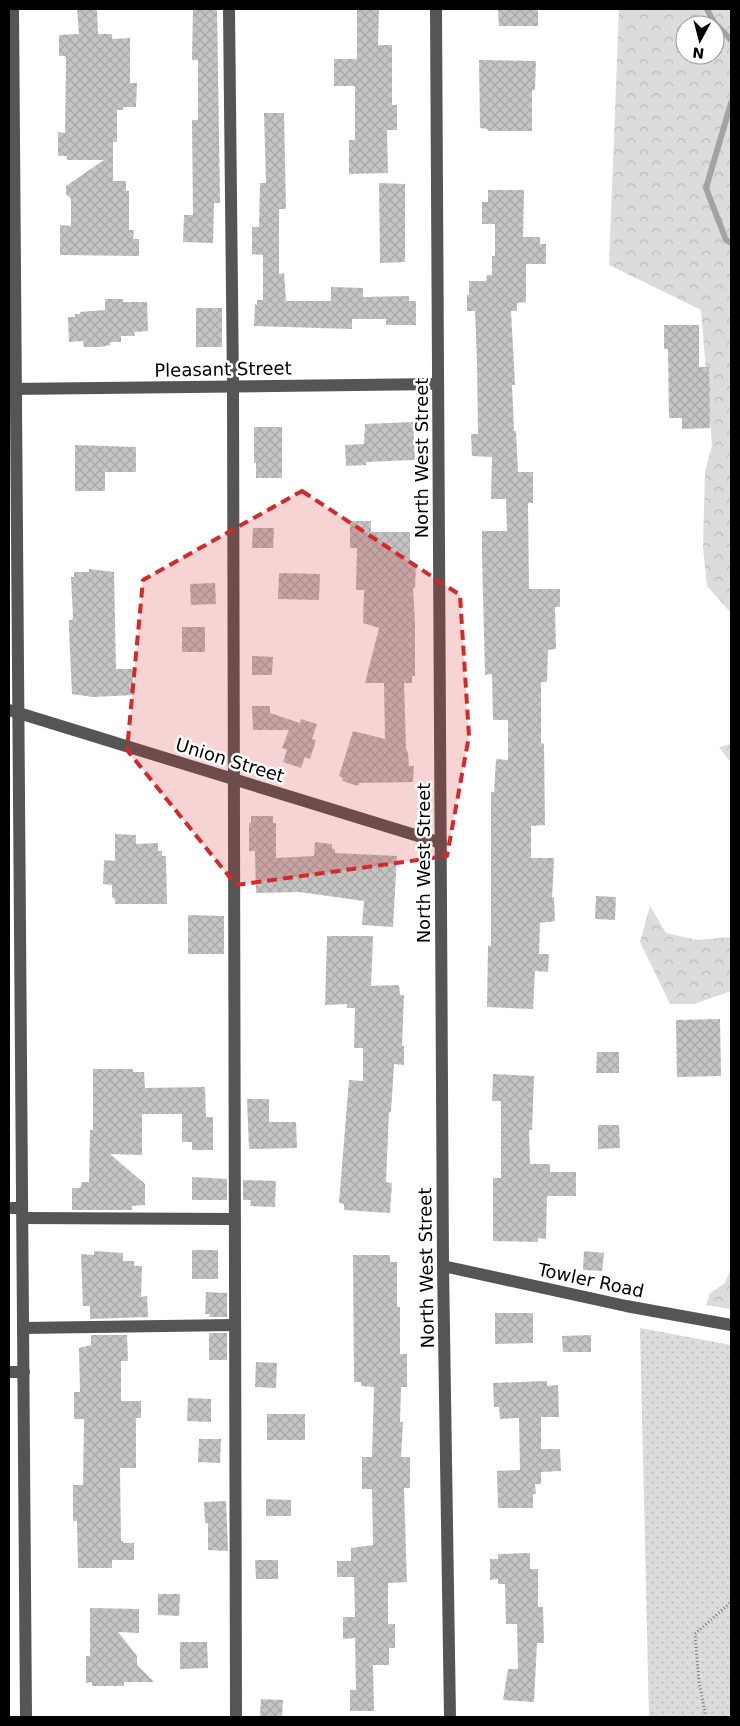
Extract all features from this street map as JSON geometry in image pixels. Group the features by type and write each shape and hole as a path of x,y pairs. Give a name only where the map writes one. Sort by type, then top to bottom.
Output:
{"street":[{"path":"13,9 14,712 24,1328 26,1717"},
{"path":"229,9 233,386 236,1717"},
{"name":"North West Street","path":"436,9 444,1266 450,1717"},
{"name":"Pleasant Street","path":"13,389 438,384"},
{"name":"Union Street","path":"14,712 441,843"},
{"path":"9,1208 22,1213 234,1219"},
{"name":"Towler Road","path":"444,1266 626,1306 731,1325"},
{"path":"24,1328 234,1325"},
{"path":"9,1372 24,1372"}],"path":[{"path":"706,1717 698,1682 695,1634 731,1602"}],"highlighted area":[{"path":"302,491 460,595 469,736 447,856 236,885 127,750 143,580"}],"green space":[{"path":"619,9 731,9 731,613 707,586 703,548 705,471 712,446 701,310 609,265"},
{"path":"731,744 731,763 719,747"},
{"path":"650,906 666,933 697,940 731,937 731,991 694,1004 670,1004 640,942"},
{"path":"731,1267 731,1309 706,1305 710,1293 725,1283"},
{"path":"640,1328 731,1345 731,1717 649,1717"}],"building":[{"path":"77,9 97,9 98,34 112,34 112,39 130,38 130,83 137,83 136,107 123,107 123,110 117,110 117,142 113,142 113,181 126,181 126,191 129,191 129,230 134,230 133,239 139,239 139,256 60,255 60,225 71,226 71,199 66,194 66,186 104,160 67,160 67,156 58,156 58,132 65,133 66,59 65,56 59,56 59,35 79,34"},
{"path":"193,9 217,9 220,203 214,203 213,243 183,242 184,215 193,215 192,120 198,120 198,60 192,60"},
{"path":"357,9 379,9 378,45 392,45 392,105 397,105 397,130 387,130 388,173 349,174 349,140 355,140 355,86 334,86 334,59 357,59"},
{"path":"498,9 538,9 538,26 499,26"},
{"path":"479,60 536,61 535,90 532,90 532,131 488,131 487,129 480,128"},
{"path":"264,113 284,113 286,209 279,209 279,274 284,273 286,301 331,301 331,287 363,288 363,297 409,296 409,301 416,301 416,325 386,325 386,319 352,319 352,329 254,326 255,304 257,305 257,300 263,300 263,255 252,254 252,227 259,227 260,183 266,183"},
{"path":"379,183 405,184 405,262 380,263"},
{"path":"488,190 524,190 523,237 540,237 540,244 546,244 546,264 526,264 526,302 517,303 517,311 511,311 515,385 512,385 514,431 516,431 518,472 533,472 533,503 528,503 529,589 560,589 560,607 555,607 556,649 548,650 547,682 541,682 541,743 544,744 545,825 531,826 531,858 554,858 552,898 554,897 555,921 540,923 539,954 549,954 548,972 535,971 533,1009 487,1007 488,945 491,946 491,792 494,792 496,759 508,760 508,720 493,720 492,674 485,675 482,531 507,531 506,499 491,499 492,457 472,456 471,434 478,434 477,362 475,311 467,311 467,295 469,295 469,281 486,281 487,275 492,275 492,256 495,256 495,224 482,224 482,202 488,202"},
{"path":"105,299 123,299 123,302 147,302 148,331 134,332 135,336 121,336 121,342 110,342 110,345 101,347 84,347 83,341 69,342 68,317 75,317 75,314 80,314 80,312 105,310"},
{"path":"196,308 222,308 222,347 196,347"},
{"path":"664,325 699,325 699,367 709,367 710,428 682,429 682,418 669,418 668,349 664,349"},
{"path":"413,422 415,460 366,462 366,465 346,466 345,445 364,444 365,424"},
{"path":"254,427 282,427 282,478 256,478"},
{"path":"75,445 136,447 136,472 105,472 105,491 75,491"},
{"path":"350,521 371,521 371,532 410,532 410,564 416,564 415,588 413,588 415,676 412,676 412,683 404,683 406,748 409,766 414,766 413,782 359,783 358,786 342,781 343,778 339,776 353,731 385,739 384,683 365,683 379,628 363,623 364,590 356,590 357,548 350,548"},
{"path":"253,528 274,528 273,548 252,548"},
{"path":"89,569 114,572 116,669 132,669 134,695 93,697 72,694 69,629 69,620 72,620 73,617 71,577 74,577 74,572 89,572"},
{"path":"279,573 320,574 319,600 278,599"},
{"path":"215,583 216,604 191,605 190,584"},
{"path":"182,627 205,627 205,652 182,652"},
{"path":"252,656 273,657 272,675 252,675"},
{"path":"252,706 270,706 270,713 300,723 301,719 317,724 312,739 316,740 310,759 305,757 301,768 283,762 287,750 282,748 289,730 253,730"},
{"path":"251,816 273,816 273,823 276,823 276,858 314,856 315,842 332,844 332,849 335,849 335,853 397,856 393,927 362,925 364,901 299,892 256,893 255,851 249,851 249,823 251,823"},
{"path":"115,834 136,835 136,844 158,843 158,851 162,851 162,856 166,856 167,904 115,904 115,899 112,897 112,885 103,884 104,860 115,861"},
{"path":"596,896 616,897 615,920 595,919"},
{"path":"188,915 224,916 224,954 188,954"},
{"path":"327,936 373,936 371,986 399,985 400,995 404,995 402,1046 404,1046 404,1065 394,1064 391,1112 389,1112 386,1182 392,1183 390,1213 344,1210 344,1204 339,1203 349,1080 363,1081 363,1048 354,1048 355,1008 347,1008 347,1004 325,1005"},
{"path":"720,1019 721,1076 677,1077 676,1020"},
{"path":"597,1052 619,1052 619,1073 596,1073"},
{"path":"93,1069 133,1069 133,1072 144,1072 145,1088 205,1087 206,1117 213,1117 213,1150 192,1150 192,1142 182,1142 182,1114 142,1114 142,1155 110,1154 145,1184 145,1205 132,1206 132,1210 72,1210 72,1188 80,1188 82,1182 89,1182 90,1130 93,1130"},
{"path":"493,1074 534,1076 532,1130 529,1130 530,1164 550,1164 550,1172 576,1172 576,1196 547,1196 546,1239 538,1238 538,1242 493,1241 493,1178 501,1178 501,1101 492,1101"},
{"path":"247,1099 269,1099 269,1122 296,1122 297,1148 249,1149"},
{"path":"598,1125 619,1125 620,1148 598,1149"},
{"path":"192,1177 227,1179 227,1200 192,1200"},
{"path":"243,1180 276,1181 275,1207 250,1206 251,1200 243,1200"},
{"path":"192,1250 218,1250 218,1279 192,1279"},
{"path":"94,1251 123,1253 123,1261 134,1261 134,1266 142,1266 141,1297 147,1296 148,1317 90,1319 90,1306 83,1306 81,1254 94,1255"},
{"path":"584,1251 604,1253 602,1271 583,1270"},
{"path":"353,1255 390,1255 390,1262 397,1262 397,1307 400,1307 400,1354 407,1354 407,1387 401,1387 400,1422 403,1422 401,1457 410,1457 410,1488 404,1488 407,1582 388,1583 388,1624 395,1624 395,1648 389,1648 389,1665 373,1665 374,1711 350,1711 350,1690 356,1690 355,1638 343,1639 343,1617 355,1617 354,1577 337,1577 337,1561 351,1561 351,1548 373,1545 372,1489 362,1489 362,1457 372,1457 374,1387 361,1386 361,1382 354,1382"},
{"path":"206,1292 227,1293 227,1317 209,1317 210,1314 205,1314"},
{"path":"495,1313 533,1313 533,1343 495,1344"},
{"path":"209,1333 227,1333 227,1360 209,1360"},
{"path":"91,1335 127,1335 128,1361 121,1361 121,1401 141,1401 141,1418 136,1418 136,1468 120,1468 121,1541 123,1543 134,1543 134,1560 112,1560 112,1568 78,1568 77,1521 73,1521 73,1485 83,1485 84,1419 74,1419 74,1392 80,1392 79,1348 91,1345"},
{"path":"591,1335 591,1352 563,1352 562,1336"},
{"path":"256,1362 277,1363 276,1388 255,1387"},
{"path":"547,1381 547,1386 558,1385 559,1417 541,1417 541,1449 560,1449 561,1471 541,1472 541,1484 535,1484 536,1494 533,1494 533,1508 498,1508 497,1471 520,1470 519,1418 500,1419 499,1407 494,1407 493,1383"},
{"path":"188,1398 211,1399 211,1422 187,1421"},
{"path":"267,1414 305,1414 305,1440 267,1440"},
{"path":"199,1439 221,1439 220,1463 198,1462"},
{"path":"266,1499 291,1500 291,1516 266,1516"},
{"path":"226,1501 228,1551 208,1550 208,1523 205,1523 204,1502"},
{"path":"530,1553 530,1569 538,1569 538,1607 543,1607 544,1643 537,1643 534,1702 503,1700 508,1669 518,1669 517,1624 506,1624 505,1584 498,1584 498,1579 490,1580 490,1559 498,1559 498,1554"},
{"path":"255,1560 278,1560 278,1579 256,1579"},
{"path":"158,1594 180,1594 179,1616 158,1615"},
{"path":"90,1608 139,1609 139,1633 118,1632 137,1656 137,1665 154,1682 124,1682 124,1686 92,1686 92,1682 86,1683 86,1656 90,1656"},
{"path":"180,1642 207,1642 208,1668 180,1669"},
{"path":"261,1699 283,1700 282,1717 260,1717"}],"waterway":[{"path":"707,9 713,21 731,40"},
{"path":"731,103 706,188 726,240 731,243"}]}
